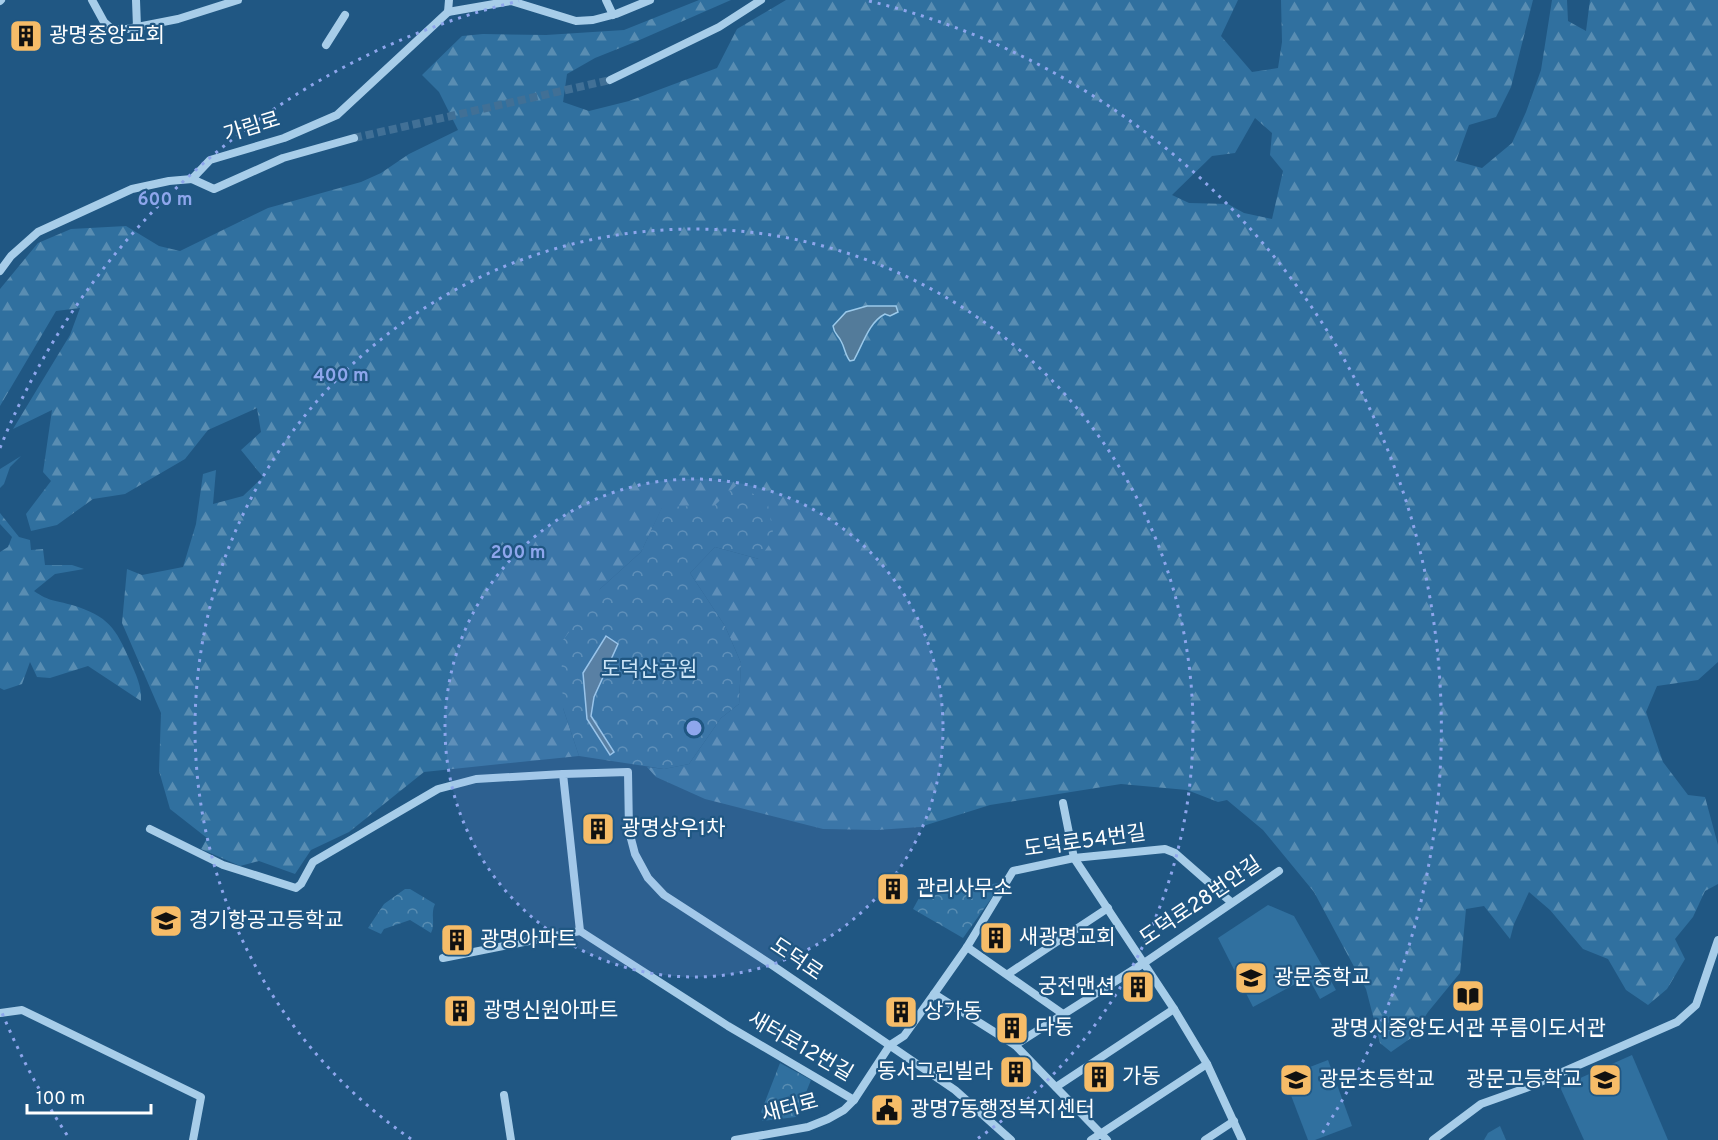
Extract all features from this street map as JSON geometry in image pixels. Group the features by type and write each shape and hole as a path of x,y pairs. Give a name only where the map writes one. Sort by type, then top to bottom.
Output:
{"street":[{"path":"92,0 104,22 112,29 178,19 238,0"},
{"path":"136,0 137,27"},
{"path":"449,0 448,12 489,3 511,1 576,21 614,15 650,0"},
{"path":"606,0 614,15"},
{"path":"610,80 719,27 761,0"},
{"name":"가림로","path":"354,138 283,158 214,189 192,179 210,160 284,138 337,115 448,12"},
{"path":"326,45 345,15"},
{"path":"0,271 11,256 28,240 48,227 132,189 169,181 192,179"},
{"name":"도덕로","path":"562,774 628,772 629,831 635,854 648,878 664,895 769,963 955,1090 1011,1140"},
{"path":"150,830 223,865 296,888 301,884 313,862 438,789 476,779 562,774 580,931 443,958"},
{"name":"도덕로28번안길","path":"1063,803 1074,858 1174,1009 1207,1064 1242,1140"},
{"name":"도덕로54번길","path":"890,1045 904,1036 934,994 1013,871 1074,858 1165,849 1175,854 1231,902"},
{"name":"도덕로28번안길","path":"1016,1045 1144,963 1279,871"},
{"path":"1008,974 1108,908"},
{"name":"새터로12번길","path":"580,931 728,1026 854,1100"},
{"path":"1433,1140 1481,1104 1526,1088 1677,1022 1696,1005 1718,940"},
{"path":"966,947 1063,1014"},
{"path":"934,994 1016,1045 1103,1137"},
{"path":"1056,1087 1174,1009"},
{"path":"0,1013 22,1010 201,1097 193,1140"},
{"name":"새터로","path":"735,1140 808,1127 836,1114 854,1100 890,1045"},
{"path":"1091,1140 1103,1137 1207,1064"},
{"path":"504,1095 512,1140"},
{"path":"1205,1140 1234,1121"}],"green space":[{"path":"699,0 731,0 595,58 567,74 563,102 589,111 629,101 717,68 737,29 786,0 1238,0 1221,36 1252,72 1278,68 1282,42 1281,0 1533,0 1511,87 1496,117 1469,125 1456,161 1482,168 1512,143 1526,112 1541,70 1552,0 1567,0 1568,21 1586,31 1590,0 1718,0 1718,662 1698,680 1657,686 1646,712 1663,762 1688,795 1705,797 1718,845 1718,884 1705,891 1693,917 1675,939 1685,959 1667,989 1648,1005 1626,990 1608,959 1583,949 1550,910 1529,892 1514,924 1510,939 1484,906 1466,909 1460,973 1428,1012 1411,1038 1391,1052 1380,1043 1366,989 1314,892 1263,830 1227,800 1218,802 1187,790 1121,784 990,805 920,827 877,830 823,829 705,799 656,777 647,767 664,769 689,764 721,718 739,704 741,663 725,626 690,573 715,547 759,559 704,516 662,508 641,552 600,589 563,708 579,756 424,772 349,832 311,850 295,874 259,861 240,866 201,849 207,838 170,809 159,771 161,713 122,623 127,569 142,575 183,567 196,524 203,474 216,470 213,504 243,496 263,477 241,450 261,432 257,408 208,430 185,459 125,494 93,499 57,525 31,531 26,514 51,481 43,472 52,410 13,429 70,335 80,308 56,311 0,406 0,289 38,243 71,229 126,226 159,246 180,251 268,208 361,182 381,173 409,154 458,130 439,92 422,75 462,36 546,35 624,30","holes":["1255,118 1272,133 1270,155 1283,171 1272,219 1244,213 1228,204 1189,203 1172,195 1212,156 1235,153"]},
{"path":"21,456 10,467 4,484 0,488 0,469"},
{"name":"도덕산공원","path":"739,483 768,505 774,538 759,559 715,547 690,573 725,626 741,663 739,704 721,718 689,764 664,769 579,756 563,708 561,643 600,589 641,552 662,507 696,506 704,515"},
{"path":"0,513 19,537 30,540 31,550 43,549 45,565 72,565 84,569 55,574 34,591 49,599 84,609 109,625 120,640 140,685 141,701 88,666 50,678 37,677 30,662 22,684 4,690 0,688 0,552 8,547 12,537 0,524"},
{"path":"1003,882 963,938 913,909 919,898"},
{"path":"405,889 410,889 435,904 431,933 410,920 384,929 381,934 368,928 384,904"},
{"path":"1268,905 1294,916 1336,990 1320,999 1308,977 1253,1007 1218,938"},
{"name":"광문고등학교","path":"1632,1055 1668,1140 1584,1140 1560,1087"},
{"path":"1328,1060 1352,1126 1315,1140 1308,1140 1284,1077"},
{"path":"780,1063 811,1080 796,1117 762,1121 766,1116 761,1112"},
{"path":"1500,1126 1506,1140 1484,1140 1488,1133"}],"shaded area":[{"path":"867,306 896,306 898,312 890,316 885,314 875,322 854,360 850,361 833,326 846,312"},
{"path":"606,636 618,644 594,697 591,716 614,752 610,755 587,719 583,673"}],"tunnel":[{"path":"354,138 610,80"}],"place":[{"name":"광명중앙교회","path":"26,36"},
{"name":"광명상우1차","path":"598,829"},
{"name":"관리사무소","path":"893,889"},
{"name":"경기항공고등학교","path":"166,921"},
{"name":"새광명교회","path":"996,938"},
{"name":"광명아파트","path":"457,940"},
{"name":"광문중학교","path":"1251,978"},
{"name":"궁전맨션","path":"1138,987"},
{"name":"광명시중앙도서관 푸름이도서관","path":"1468,996"},
{"name":"광명신원아파트","path":"460,1011"},
{"name":"상가동","path":"901,1012"},
{"name":"다동","path":"1012,1028"},
{"name":"동서그린빌라","path":"1016,1072"},
{"name":"가동","path":"1099,1077"},
{"name":"광문초등학교","path":"1296,1080"},
{"name":"광문고등학교","path":"1605,1080"},
{"name":"광명7동행정복지센터","path":"887,1110"}]}
